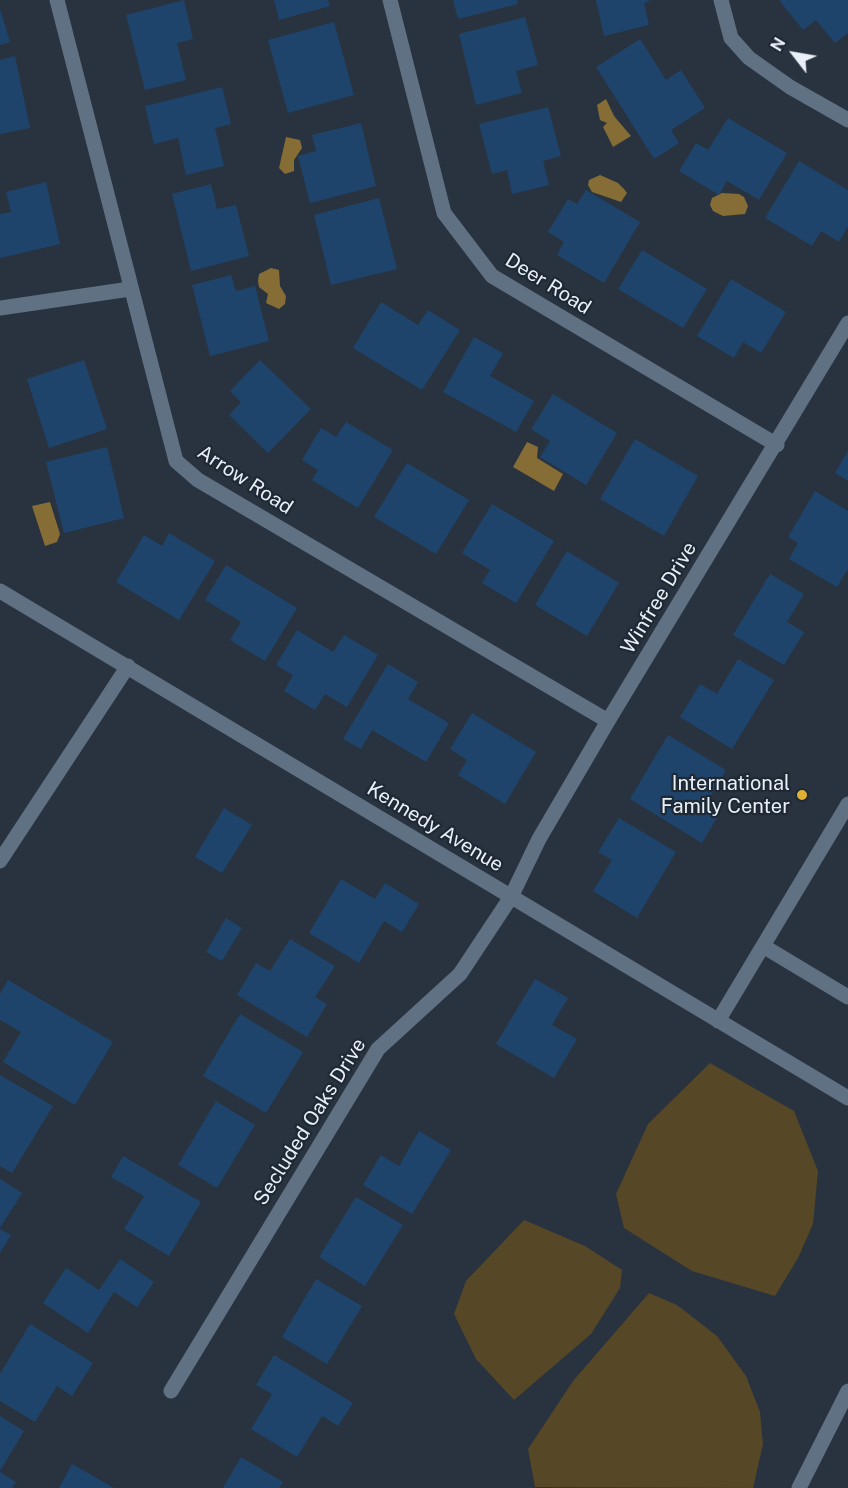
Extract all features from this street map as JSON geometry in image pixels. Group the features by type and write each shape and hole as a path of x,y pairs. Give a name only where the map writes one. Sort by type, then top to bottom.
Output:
{"street":[{"name":"Arrow Road","path":"57,0 176,460 198,480 608,721"},
{"name":"Deer Road","path":"390,0 444,213 492,276 777,445"},
{"path":"721,0 731,38 749,58 790,87 848,120"},
{"path":"0,308 130,289"},
{"name":"Winfree Drive","path":"511,897 539,839 608,721 777,445 848,323"},
{"name":"Kennedy Avenue","path":"0,591 848,1098"},
{"path":"0,861 128,666"},
{"path":"718,1021 848,804"},
{"name":"Secluded Oaks Drive","path":"171,1391 378,1049 460,974 511,897"},
{"path":"763,946 848,997"},
{"path":"799,1488 848,1391"}],"shaded area":[{"path":"606,99 614,116 631,136 613,147 603,127 607,123 600,120 597,105"},
{"path":"286,137 300,140 302,148 294,160 294,171 285,174 279,168"},
{"path":"600,175 618,183 624,189 627,193 621,202 592,192 588,185 589,180"},
{"path":"722,193 739,194 744,197 748,206 745,214 723,216 713,211 710,205 712,198"},
{"path":"271,268 279,270 280,286 286,296 285,304 279,309 266,303 268,294 259,287 259,274"},
{"path":"527,442 538,447 537,458 563,474 554,491 513,467"},
{"path":"50,502 60,534 57,542 45,546 32,506"},
{"path":"710,1063 794,1111 818,1171 813,1224 798,1258 775,1296 692,1271 624,1228 616,1194 648,1124"},
{"path":"524,1220 585,1246 622,1270 620,1288 591,1334 514,1400 476,1359 454,1314 466,1281"},
{"path":"649,1293 677,1305 717,1336 746,1376 760,1412 763,1444 753,1488 535,1487 528,1449 573,1381"}],"building":[{"path":"184,0 193,39 177,43 186,80 145,90 126,15"},
{"path":"274,0 328,0 330,6 279,20"},
{"path":"453,0 517,0 518,4 458,19"},
{"path":"596,0 651,0 644,3 649,25 604,36"},
{"path":"779,0 848,0 848,33 835,43 816,20 803,30"},
{"path":"0,9 10,42 0,45"},
{"path":"525,17 538,65 516,71 522,93 476,105 459,34"},
{"path":"334,22 354,95 288,113 268,40"},
{"path":"640,39 666,80 681,70 705,108 671,130 679,143 654,159 596,67"},
{"path":"15,56 30,128 0,134 0,60"},
{"path":"222,87 231,124 215,128 224,166 186,175 178,138 154,144 145,106"},
{"path":"548,107 561,156 543,161 549,185 512,194 507,170 492,174 479,124"},
{"path":"728,118 787,153 759,200 727,181 719,195 679,171 696,143 708,150"},
{"path":"361,123 376,186 310,203 298,156 316,151 312,135"},
{"path":"799,161 848,190 848,226 839,242 821,231 812,246 765,218"},
{"path":"46,182 60,244 0,258 0,214 11,212 6,192"},
{"path":"211,184 217,209 236,205 249,256 191,271 172,194"},
{"path":"586,190 640,222 604,283 557,255 564,242 548,232 568,199 577,204"},
{"path":"379,198 397,269 331,285 314,215"},
{"path":"642,250 707,289 683,328 618,289"},
{"path":"231,275 236,291 255,286 269,341 210,356 192,285"},
{"path":"731,279 786,312 761,353 743,342 734,358 697,336"},
{"path":"381,302 418,325 428,310 460,330 422,390 353,348"},
{"path":"474,337 503,353 490,376 534,401 516,432 443,392"},
{"path":"84,360 107,429 49,448 27,379"},
{"path":"260,360 311,409 268,453 229,415 241,402 230,391"},
{"path":"553,394 617,433 586,485 540,457 550,441 531,429"},
{"path":"346,422 393,450 358,508 312,480 318,470 302,460 321,428 336,437"},
{"path":"635,439 698,476 664,536 600,499"},
{"path":"107,447 124,518 64,533 46,462"},
{"path":"848,451 848,481 835,473"},
{"path":"407,463 469,500 436,554 374,517"},
{"path":"815,491 848,511 848,569 837,587 789,559 798,543 788,537"},
{"path":"492,504 554,541 516,603 482,583 490,570 462,553"},
{"path":"169,533 215,561 179,620 116,582 144,535 162,546"},
{"path":"567,551 619,583 587,636 535,605"},
{"path":"226,565 297,608 265,661 230,640 241,622 205,600"},
{"path":"770,574 804,594 787,622 804,632 784,665 733,635"},
{"path":"297,630 333,652 344,635 378,655 347,707 325,694 315,710 284,691 293,675 276,665"},
{"path":"738,659 774,680 732,749 680,717 700,684 717,694"},
{"path":"388,664 418,682 408,699 449,723 426,762 372,730 361,749 343,739"},
{"path":"472,713 536,752 505,804 458,775 467,760 450,749"},
{"path":"668,735 726,770 707,802 721,811 702,843 630,799"},
{"path":"224,808 252,825 222,873 195,857"},
{"path":"619,818 676,852 637,918 593,891 612,860 598,852"},
{"path":"341,879 375,899 385,883 419,904 402,932 384,921 359,963 309,933"},
{"path":"226,918 242,928 222,961 206,952"},
{"path":"290,939 335,966 315,997 327,1004 307,1037 237,995 256,963 270,971"},
{"path":"535,979 568,998 552,1025 577,1039 554,1078 496,1044"},
{"path":"8,980 113,1042 75,1105 3,1062 21,1032 0,1020 0,994"},
{"path":"240,1014 303,1052 266,1113 203,1076"},
{"path":"0,1075 53,1106 12,1173 0,1166"},
{"path":"216,1101 255,1125 217,1188 178,1165"},
{"path":"419,1131 451,1150 412,1214 363,1185 381,1155 399,1166"},
{"path":"123,1156 201,1202 169,1256 124,1229 144,1196 111,1177"},
{"path":"0,1179 22,1193 0,1228"},
{"path":"356,1197 403,1225 365,1286 319,1257"},
{"path":"0,1229 11,1235 0,1253"},
{"path":"120,1259 154,1282 137,1307 114,1292 88,1333 43,1303 66,1268 99,1290"},
{"path":"316,1279 362,1306 327,1364 282,1337"},
{"path":"30,1324 93,1363 72,1396 57,1386 35,1422 0,1401 0,1374"},
{"path":"274,1355 353,1403 338,1426 322,1416 297,1457 251,1429 272,1394 256,1385"},
{"path":"0,1416 24,1431 0,1471"},
{"path":"241,1457 283,1482 279,1488 223,1488"},
{"path":"72,1464 114,1488 59,1488"},
{"path":"0,1472 16,1482 12,1488 0,1488"}],"place":[{"name":"International Family Center","path":"802,795"}]}
